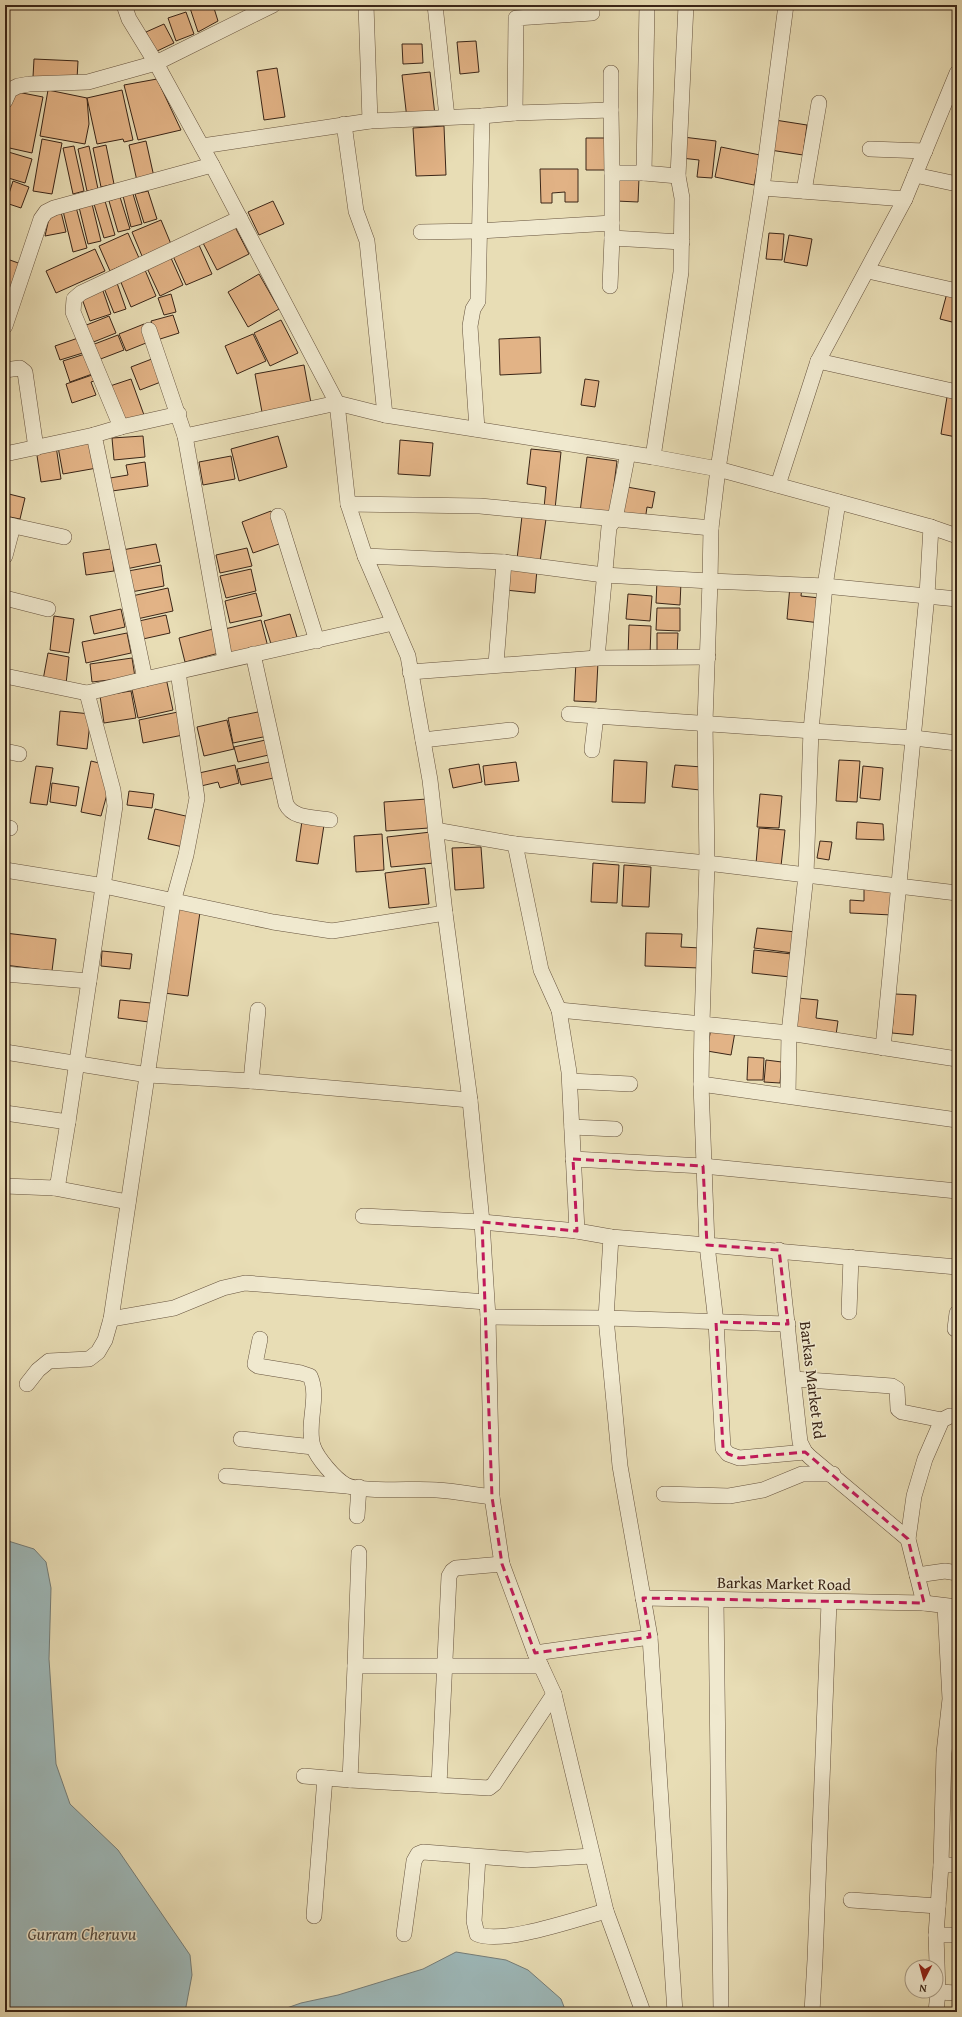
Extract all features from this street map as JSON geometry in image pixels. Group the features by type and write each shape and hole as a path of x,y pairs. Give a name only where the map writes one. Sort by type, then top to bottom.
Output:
{"street":[{"path":"124,5 129,19 156,63 202,146 337,403 348,504 365,556 408,656 430,780 445,913 470,1100 482,1222 488,1317 492,1497 502,1564 538,1660 554,1694 606,1911 643,2012"},
{"path":"5,101 10,90 18,86 29,84 88,82 156,63 274,5"},
{"path":"366,5 370,121"},
{"path":"435,5 447,117"},
{"path":"644,173 646,5"},
{"path":"653,456 681,272 682,198 678,176 686,5"},
{"path":"786,5 762,188 718,468 711,528 705,722 707,863 701,1084 707,1245 716,1322 723,1448 728,1454 739,1458 805,1452"},
{"path":"515,112 516,18 592,13"},
{"path":"610,73 612,173 610,286"},
{"path":"778,485 818,361 868,271 905,199 957,73"},
{"path":"804,191 819,103"},
{"path":"202,146 370,121 482,116 515,112 611,110"},
{"path":"477,429 470,326 473,309 478,301 482,116"},
{"path":"344,124 356,211 368,241 385,415"},
{"path":"870,149 925,151"},
{"path":"5,326 41,219 46,212 73,203 212,165"},
{"path":"612,173 644,173 678,176"},
{"path":"915,175 957,184"},
{"path":"762,188 905,199"},
{"path":"121,427 73,312 74,299 81,293 240,218"},
{"path":"421,232 479,231 612,223"},
{"path":"612,238 682,242"},
{"path":"868,271 957,291"},
{"path":"149,330 179,414 185,436 225,660"},
{"path":"818,361 957,392"},
{"path":"5,370 20,368 25,372 36,448"},
{"path":"185,436 337,403 385,415 653,456 718,468 931,527 957,536"},
{"path":"5,454 179,414"},
{"path":"94,434 145,679"},
{"path":"597,658 609,527 615,519 628,453"},
{"path":"788,1095 790,1033 806,875 811,730 825,586 838,502"},
{"path":"348,504 480,506 711,528"},
{"path":"278,516 317,641"},
{"path":"5,556 9,525 64,537"},
{"path":"883,1048 914,738 927,595 931,527"},
{"path":"365,556 504,562 604,575 825,586 957,599"},
{"path":"496,664 504,562"},
{"path":"5,598 48,609"},
{"path":"5,676 87,693 225,660 317,641 393,623"},
{"path":"253,654 286,804 289,811 296,815 330,820"},
{"path":"410,672 496,664 597,658 708,657"},
{"path":"27,1384 38,1370 49,1361 89,1359 98,1352 105,1340 111,1319 173,902 186,855 197,798 178,672"},
{"path":"54,1188 58,1183 78,1065 115,806 113,790 87,693"},
{"path":"569,714 705,722 914,738 957,743"},
{"path":"592,750 596,716"},
{"path":"423,740 511,730"},
{"path":"435,830 515,844 707,863 957,893"},
{"path":"515,844 541,970 559,1010 570,1082 577,1231"},
{"path":"5,870 104,886 173,902 273,922 332,931 445,913"},
{"path":"5,974 89,981"},
{"path":"251,1081 258,1010"},
{"path":"559,1010 790,1033 957,1059"},
{"path":"5,1052 148,1076 251,1081 470,1100"},
{"path":"570,1082 630,1084"},
{"path":"701,1084 788,1095 957,1120"},
{"path":"5,1113 68,1122"},
{"path":"572,1127 615,1129"},
{"path":"573,1158 703,1166 957,1191"},
{"path":"5,1186 54,1188 128,1202"},
{"path":"363,1216 482,1222 577,1231 611,1237 779,1250 957,1267"},
{"path":"611,1237 606,1318 620,1466 650,1637 675,2012"},
{"name":"Barkas Market Rd","path":"779,1250 800,1442 805,1452 833,1474 908,1540"},
{"path":"849,1312 850,1257"},
{"path":"111,1319 174,1308 223,1288 245,1282 486,1302"},
{"path":"955,1329 957,1313"},
{"path":"488,1317 606,1318 788,1324"},
{"path":"260,1339 256,1361 258,1366 301,1373 310,1376 313,1387 311,1435 313,1447 332,1474 353,1487"},
{"path":"794,1379 892,1386 898,1389 898,1409 902,1412 942,1420 950,1416 957,1416"},
{"path":"924,1603 908,1540 914,1496 925,1459 942,1420"},
{"path":"241,1439 313,1447"},
{"path":"664,1494 729,1496 763,1490 802,1474 833,1474"},
{"path":"226,1476 353,1487 437,1490 492,1497"},
{"path":"353,1487 357,1516"},
{"path":"350,1780 359,1553"},
{"path":"439,1784 447,1582 452,1571 456,1568 502,1564"},
{"path":"917,1575 945,1571 957,1573"},
{"name":"Barkas Market Road","path":"643,1598 924,1603 951,1607"},
{"path":"716,1600 721,2012"},
{"path":"812,2012 829,1602"},
{"path":"937,1959 936,1935 941,1865 950,1806 950,1753 953,1699 951,1607"},
{"path":"355,1666 444,1666 538,1660 650,1637"},
{"path":"304,1776 489,1788 494,1784 554,1694"},
{"path":"314,1916 325,1778"},
{"path":"404,1934 414,1861 418,1854 430,1851 478,1857 528,1860 592,1856"},
{"path":"478,1857 474,1921 477,1934 483,1937 512,1936 606,1911"},
{"path":"941,1865 957,1865"},
{"path":"850,1900 938,1906"},
{"path":"936,1935 957,1935"},
{"path":"944,1992 957,1993"},
{"path":"936,2012 937,1999"}],"highlighted area":[{"path":"573,1159 703,1166 707,1245 779,1250 788,1324 716,1322 723,1448 728,1454 739,1458 805,1452 908,1539 924,1603 643,1598 650,1637 535,1653 502,1564 492,1497 482,1222 577,1231"}],"water":[{"name":"Gurram Cheruvu","path":"5,1540 34,1549 46,1562 51,1588 49,1659 56,1764 70,1804 118,1850 190,1955 192,1975 185,2012 5,2012"},
{"path":"456,1952 506,1960 528,1970 561,1999 566,2012 282,2012 284,2009 301,2003 338,1995 423,1969"}],"building":[{"path":"189,5 213,5 218,21 198,32"},
{"path":"186,12 194,34 176,41 168,18"},
{"path":"164,24 174,43 155,52 146,32"},
{"path":"476,41 479,72 460,74 457,42"},
{"path":"402,44 422,44 423,63 403,64"},
{"path":"34,59 78,61 77,79 33,77"},
{"path":"277,68 285,117 264,120 257,71"},
{"path":"430,72 435,115 407,119 402,75"},
{"path":"157,79 181,130 138,140 124,85"},
{"path":"48,90 87,98 89,124 85,144 40,136"},
{"path":"122,90 133,140 124,142 123,139 97,144 87,98"},
{"path":"12,91 43,97 32,153 5,147 5,124"},
{"path":"775,120 807,125 803,155 770,150"},
{"path":"444,126 446,175 416,176 413,128"},
{"path":"683,137 716,141 712,178 697,177 699,160 681,158"},
{"path":"586,138 607,138 608,170 586,170"},
{"path":"42,139 62,143 52,194 33,191"},
{"path":"146,141 154,177 137,181 129,145"},
{"path":"106,145 114,184 101,187 93,148"},
{"path":"74,146 84,191 73,194 63,148"},
{"path":"89,146 98,189 87,191 78,149"},
{"path":"721,147 760,155 754,185 715,177"},
{"path":"5,151 32,159 25,183 5,177"},
{"path":"540,169 578,169 578,202 565,202 565,192 552,193 552,203 541,203"},
{"path":"616,178 639,178 638,202 616,201"},
{"path":"13,181 29,187 21,208 6,203"},
{"path":"148,191 157,219 144,223 135,194"},
{"path":"133,194 142,224 131,227 123,196"},
{"path":"120,197 130,229 118,232 109,201"},
{"path":"105,201 115,235 104,238 94,204"},
{"path":"273,201 284,224 259,235 248,212"},
{"path":"92,204 101,241 88,244 79,207"},
{"path":"76,207 87,248 73,252 63,211"},
{"path":"60,208 66,232 45,236 50,214"},
{"path":"161,220 171,244 142,256 132,232"},
{"path":"234,225 249,254 217,270 202,241"},
{"path":"128,233 139,258 110,271 99,246"},
{"path":"769,233 784,234 782,260 766,259"},
{"path":"789,235 812,239 807,266 784,262"},
{"path":"199,245 212,274 186,285 173,256"},
{"path":"95,249 105,271 56,293 46,271"},
{"path":"171,258 183,285 160,296 147,268"},
{"path":"7,259 24,265 11,298 5,296 5,263"},
{"path":"145,270 156,296 131,307 120,280"},
{"path":"259,274 279,309 248,327 228,292"},
{"path":"117,283 126,309 114,313 104,288"},
{"path":"102,288 111,314 90,321 81,296"},
{"path":"947,293 957,296 956,323 940,319"},
{"path":"171,294 176,312 164,315 158,298"},
{"path":"173,315 179,333 157,340 151,321"},
{"path":"109,316 116,333 91,343 84,326"},
{"path":"281,320 298,353 270,366 254,333"},
{"path":"144,324 151,341 126,351 119,334"},
{"path":"253,334 266,361 237,374 225,346"},
{"path":"118,335 124,350 98,360 92,345"},
{"path":"81,337 86,352 60,360 55,346"},
{"path":"540,337 541,373 500,375 499,339"},
{"path":"88,353 95,373 70,382 63,361"},
{"path":"157,357 166,380 140,390 131,367"},
{"path":"304,365 311,403 262,412 255,374"},
{"path":"95,374 97,380 91,382 96,395 72,403 66,384"},
{"path":"131,379 144,415 122,422 110,386"},
{"path":"585,379 599,381 595,407 581,405"},
{"path":"947,397 957,399 956,437 941,434"},
{"path":"143,436 145,457 114,460 112,438"},
{"path":"278,436 287,467 239,481 231,449"},
{"path":"400,440 433,443 430,476 398,474"},
{"path":"93,442 97,468 63,474 58,447"},
{"path":"56,446 61,479 41,482 36,449"},
{"path":"531,449 561,452 555,509 544,508 546,487 527,484"},
{"path":"231,456 235,479 203,485 199,462"},
{"path":"587,457 617,461 610,516 580,512"},
{"path":"145,462 148,486 112,491 110,478 128,475 126,465"},
{"path":"627,487 655,492 652,508 647,507 645,521 622,518"},
{"path":"9,494 25,498 20,519 5,516"},
{"path":"271,511 282,543 253,553 242,522"},
{"path":"522,516 546,519 540,562 517,559"},
{"path":"156,544 160,562 126,569 122,550"},
{"path":"247,548 252,566 220,573 216,555"},
{"path":"111,549 114,571 86,575 83,553"},
{"path":"161,565 164,586 131,592 128,571"},
{"path":"508,566 537,569 535,593 505,590"},
{"path":"251,569 256,591 226,598 220,576"},
{"path":"657,581 681,582 680,605 656,603"},
{"path":"790,586 802,587 801,596 820,598 820,623 787,619"},
{"path":"168,588 173,611 137,619 132,596"},
{"path":"256,593 262,616 230,623 225,601"},
{"path":"628,594 652,596 650,621 626,619"},
{"path":"657,608 680,608 680,631 656,630"},
{"path":"121,609 125,627 94,634 90,616"},
{"path":"290,614 297,637 271,644 264,621"},
{"path":"166,615 170,633 143,639 139,621"},
{"path":"54,616 74,619 69,653 50,650"},
{"path":"261,620 268,647 231,656 225,629"},
{"path":"629,625 651,626 650,656 628,656"},
{"path":"213,629 219,653 185,662 179,638"},
{"path":"127,633 131,653 86,663 82,642"},
{"path":"657,633 678,633 677,656 657,656"},
{"path":"48,653 69,657 66,684 43,680"},
{"path":"132,658 135,677 92,682 90,664"},
{"path":"576,661 598,662 596,702 574,701"},
{"path":"166,678 173,710 138,718 131,685"},
{"path":"131,691 136,718 104,723 100,696"},
{"path":"60,711 91,714 87,749 57,745"},
{"path":"263,711 268,736 233,743 228,718"},
{"path":"178,712 183,735 143,743 139,720"},
{"path":"227,720 234,749 204,756 197,727"},
{"path":"270,739 273,754 238,762 234,747"},
{"path":"614,760 647,762 645,803 612,802"},
{"path":"839,760 860,761 857,802 836,801"},
{"path":"91,761 103,764 109,787 101,816 81,812"},
{"path":"274,761 278,777 241,785 237,769"},
{"path":"516,762 519,781 485,785 483,766"},
{"path":"479,764 482,782 453,788 449,769"},
{"path":"235,765 239,783 220,788 218,782 201,786 199,773"},
{"path":"675,765 702,767 700,790 672,787"},
{"path":"36,766 53,768 47,805 30,803"},
{"path":"863,766 883,768 880,800 860,798"},
{"path":"52,783 79,787 76,806 50,802"},
{"path":"129,791 154,794 152,808 127,805"},
{"path":"760,794 782,796 779,828 757,827"},
{"path":"427,799 429,828 386,831 384,802"},
{"path":"155,809 190,817 183,847 148,839"},
{"path":"302,821 324,825 318,864 296,861"},
{"path":"857,822 883,824 884,840 856,839"},
{"path":"759,828 785,830 781,866 756,864"},
{"path":"431,832 434,863 391,867 387,837"},
{"path":"382,834 384,870 356,872 354,836"},
{"path":"820,841 832,842 829,860 817,858"},
{"path":"481,847 484,888 455,890 452,848"},
{"path":"593,863 619,865 617,903 591,902"},
{"path":"624,865 651,867 649,907 622,906"},
{"path":"425,868 429,904 389,908 385,873"},
{"path":"864,889 893,890 892,915 850,913 850,900 864,901"},
{"path":"176,908 200,912 188,996 164,993"},
{"path":"757,928 796,932 793,953 754,948"},
{"path":"5,933 56,939 52,971 5,965"},
{"path":"646,933 682,934 681,947 701,948 700,968 645,966"},
{"path":"754,950 792,954 790,977 752,973"},
{"path":"102,951 132,954 130,969 101,966"},
{"path":"895,994 916,995 913,1035 892,1033"},
{"path":"798,998 818,1000 816,1018 838,1021 836,1035 794,1030"},
{"path":"120,1000 151,1003 149,1022 118,1018"},
{"path":"711,1028 735,1032 731,1055 707,1051"},
{"path":"748,1057 764,1058 763,1080 747,1080"},
{"path":"766,1060 782,1062 780,1083 764,1082"}]}
